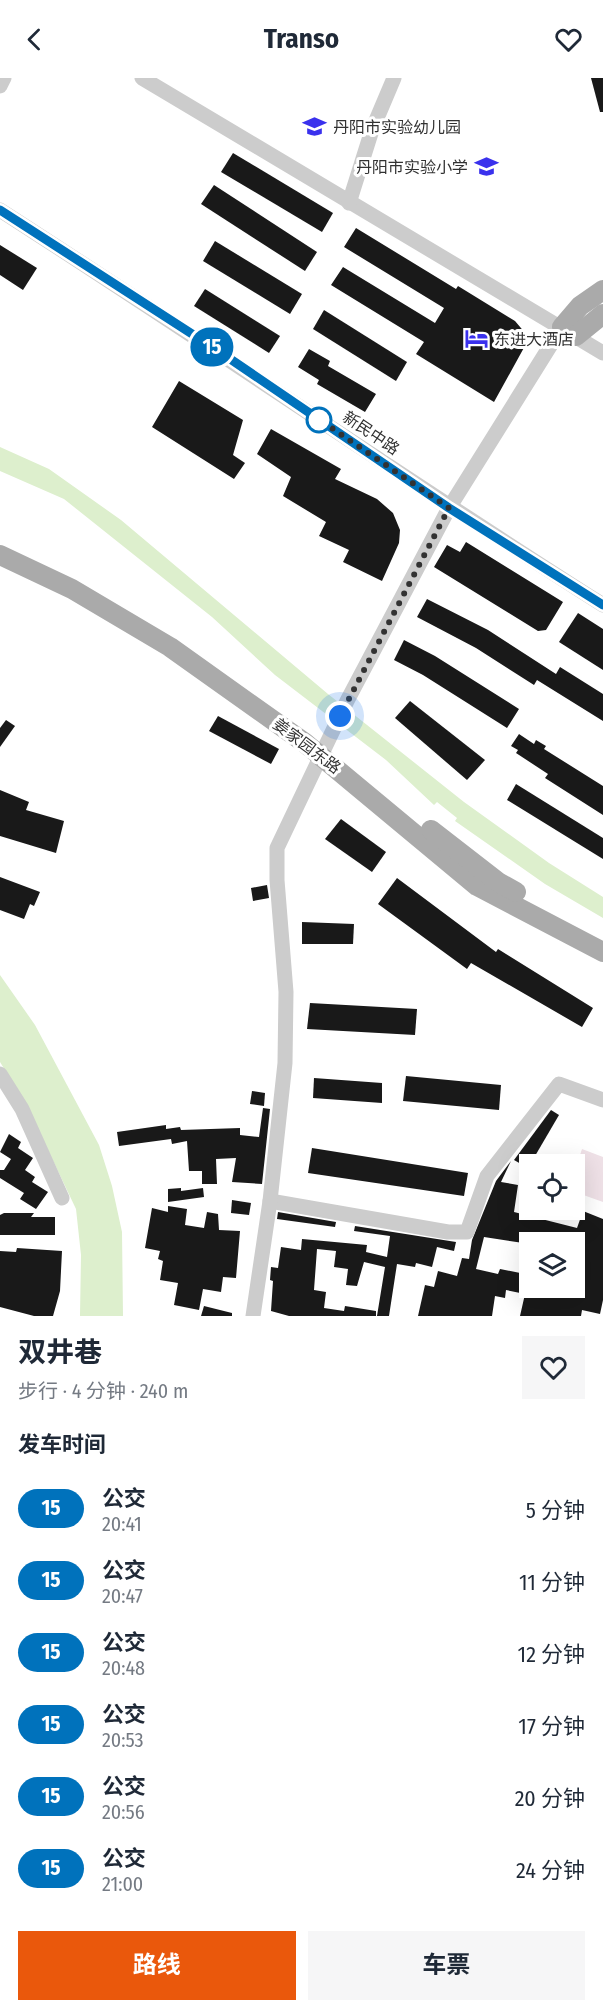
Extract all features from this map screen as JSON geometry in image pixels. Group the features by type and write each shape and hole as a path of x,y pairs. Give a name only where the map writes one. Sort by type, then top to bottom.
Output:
{"main road":[{"path":"569,331 580,306 603,290"},
{"path":"569,331 603,314"},
{"name":"姜家园东路","path":"0,542 105,593 258,694 326,744 498,882 603,939"},
{"name":"姜家园东路","path":"0,555 72,589 326,744 477,885 603,952"}],"street":[{"path":"0,86 4,78"},
{"path":"142,78 603,353"},
{"path":"349,203 372,130 394,78"},
{"name":"新民中路","path":"0,210 220,352 449,508 603,605"},
{"path":"253,1316 270,1201 285,1063 286,992 277,880 278,848 347,701 449,508 569,331"},
{"path":"0,1074 22,1109 62,1197"},
{"path":"270,1201 448,1232 467,1232 487,1176 559,1084 603,1100"}],"shaded area":[{"path":"0,447 49,469 121,520 328,694 464,802 549,863 603,897 603,918 545,884 455,821 457,818 437,802 434,805 386,760 275,675 212,617 64,499 0,471"},
{"path":"0,975 35,1025 99,1145 112,1186 122,1232 123,1316 80,1316 81,1255 76,1209 27,1106 0,1062"},
{"path":"582,1149 603,1157 603,1202 585,1196 585,1154 580,1154"}],"building":[{"path":"591,78 603,78 603,112 600,112"},
{"path":"233,153 333,213 322,232 221,172"},
{"path":"214,185 317,252 305,271 201,204"},
{"path":"356,228 456,289 458,286 515,321 526,334 526,344 494,402 416,354 424,342 331,285 343,267 435,323 444,308 344,247"},
{"path":"215,241 302,294 290,314 203,261"},
{"path":"0,245 37,268 23,290 0,275"},
{"path":"205,289 280,336 269,353 194,306"},
{"path":"324,310 407,362 396,381 313,329"},
{"path":"309,349 330,361 328,366 376,394 365,412 317,384 319,380 298,367"},
{"path":"179,381 243,420 233,455 245,463 234,479 152,427"},
{"path":"271,429 341,469 335,479 377,499 393,513 400,530 399,543 382,581 343,562 349,550 319,536 326,522 283,496 291,477 257,454"},
{"path":"466,542 563,602 546,630 538,631 434,567 447,545 460,552"},
{"path":"427,599 488,630 556,674 560,667 603,694 603,721 537,680 534,685 476,648 417,617"},
{"path":"578,613 603,629 603,670 559,642"},
{"path":"404,640 435,656 519,709 507,728 423,675 394,660"},
{"path":"410,701 485,760 467,780 395,718"},
{"path":"218,716 279,749 271,764 209,731"},
{"path":"6,720 15,726 0,747 0,728"},
{"path":"519,734 534,744 536,740 546,746 544,749 603,786 603,815 545,778 548,774 516,753 518,750 511,746"},
{"path":"516,784 603,838 603,859 507,800"},
{"path":"0,790 29,802 26,810 64,821 56,853 0,836"},
{"path":"341,819 386,852 372,872 325,839"},
{"path":"0,877 40,892 34,906 30,904 24,919 0,910"},
{"path":"397,878 496,952 498,949 593,1008 582,1027 471,963 467,969 378,904"},
{"path":"267,885 269,898 253,901 251,888"},
{"path":"302,922 354,924 353,944 302,944"},
{"path":"310,1003 417,1009 415,1035 307,1029"},
{"path":"406,1076 501,1085 499,1110 403,1101"},
{"path":"314,1078 382,1083 382,1103 313,1098"},
{"path":"252,1091 265,1093 264,1106 250,1104"},
{"path":"263,1108 270,1109 262,1184 232,1182 236,1158 216,1159 217,1184 202,1184 202,1171 189,1171 187,1141 172,1144 171,1139 119,1146 117,1132 166,1125 166,1129 180,1127 181,1130 240,1128 240,1135 259,1137"},
{"path":"551,1110 559,1115 536,1154 519,1154 519,1163 514,1160"},
{"path":"9,1134 21,1142 18,1148 33,1158 25,1170 35,1177 32,1182 48,1192 36,1209 20,1199 24,1193 0,1178 0,1170 4,1170 11,1159 0,1152"},
{"path":"312,1148 468,1173 464,1196 308,1173"},
{"path":"511,1161 501,1182 518,1185 514,1212 519,1213 519,1220 546,1220 577,1228 580,1220 585,1220 585,1212 603,1219 603,1300 600,1314 582,1310 581,1316 520,1316 524,1298 585,1298 585,1232 519,1232 519,1242 484,1237 476,1269 498,1274 500,1269 519,1273 519,1293 506,1290 505,1298 495,1296 492,1316 418,1316 425,1285 434,1287 438,1271 457,1276 462,1258 469,1259 472,1240 496,1181"},
{"path":"181,1188 181,1191 203,1188 204,1197 168,1202 168,1189"},
{"path":"232,1200 251,1203 249,1215 231,1213"},
{"path":"168,1206 187,1209 185,1225 204,1228 207,1212 218,1214 219,1230 240,1231 236,1278 223,1277 221,1292 203,1289 199,1310 174,1305 178,1283 160,1280 163,1261 158,1259 160,1251 145,1248 152,1208 168,1212"},
{"path":"278,1212 336,1222 335,1227 277,1219"},
{"path":"34,1213 31,1217 55,1217 55,1235 0,1235 0,1215"},
{"path":"355,1226 456,1242 454,1251 437,1247 432,1267 416,1263 415,1267 397,1264 389,1316 377,1316 385,1267 364,1262 357,1286 346,1285 348,1269 334,1267 336,1251 317,1249 314,1290 326,1292 324,1308 344,1311 345,1306 376,1311 376,1316 289,1316 271,1311 273,1281 270,1280 271,1267 278,1268 281,1247 301,1250 302,1239 367,1245 366,1252 387,1257 390,1236 354,1231"},
{"path":"17,1248 62,1251 60,1291 53,1316 34,1316 0,1307 0,1251 16,1252"},
{"path":"204,1306 232,1313 232,1316 201,1316"}],"bus line":[{"name":"15","path":"0,210 220,352 449,508 603,605"}],"place":[{"name":"丹阳市实验幼儿园","path":"315,127"},
{"name":"丹阳市实验小学","path":"486,167"},
{"name":"东进大酒店","path":"476,339"}],"route":[{"path":"319,420 317,418 449,508 340,716"}]}
